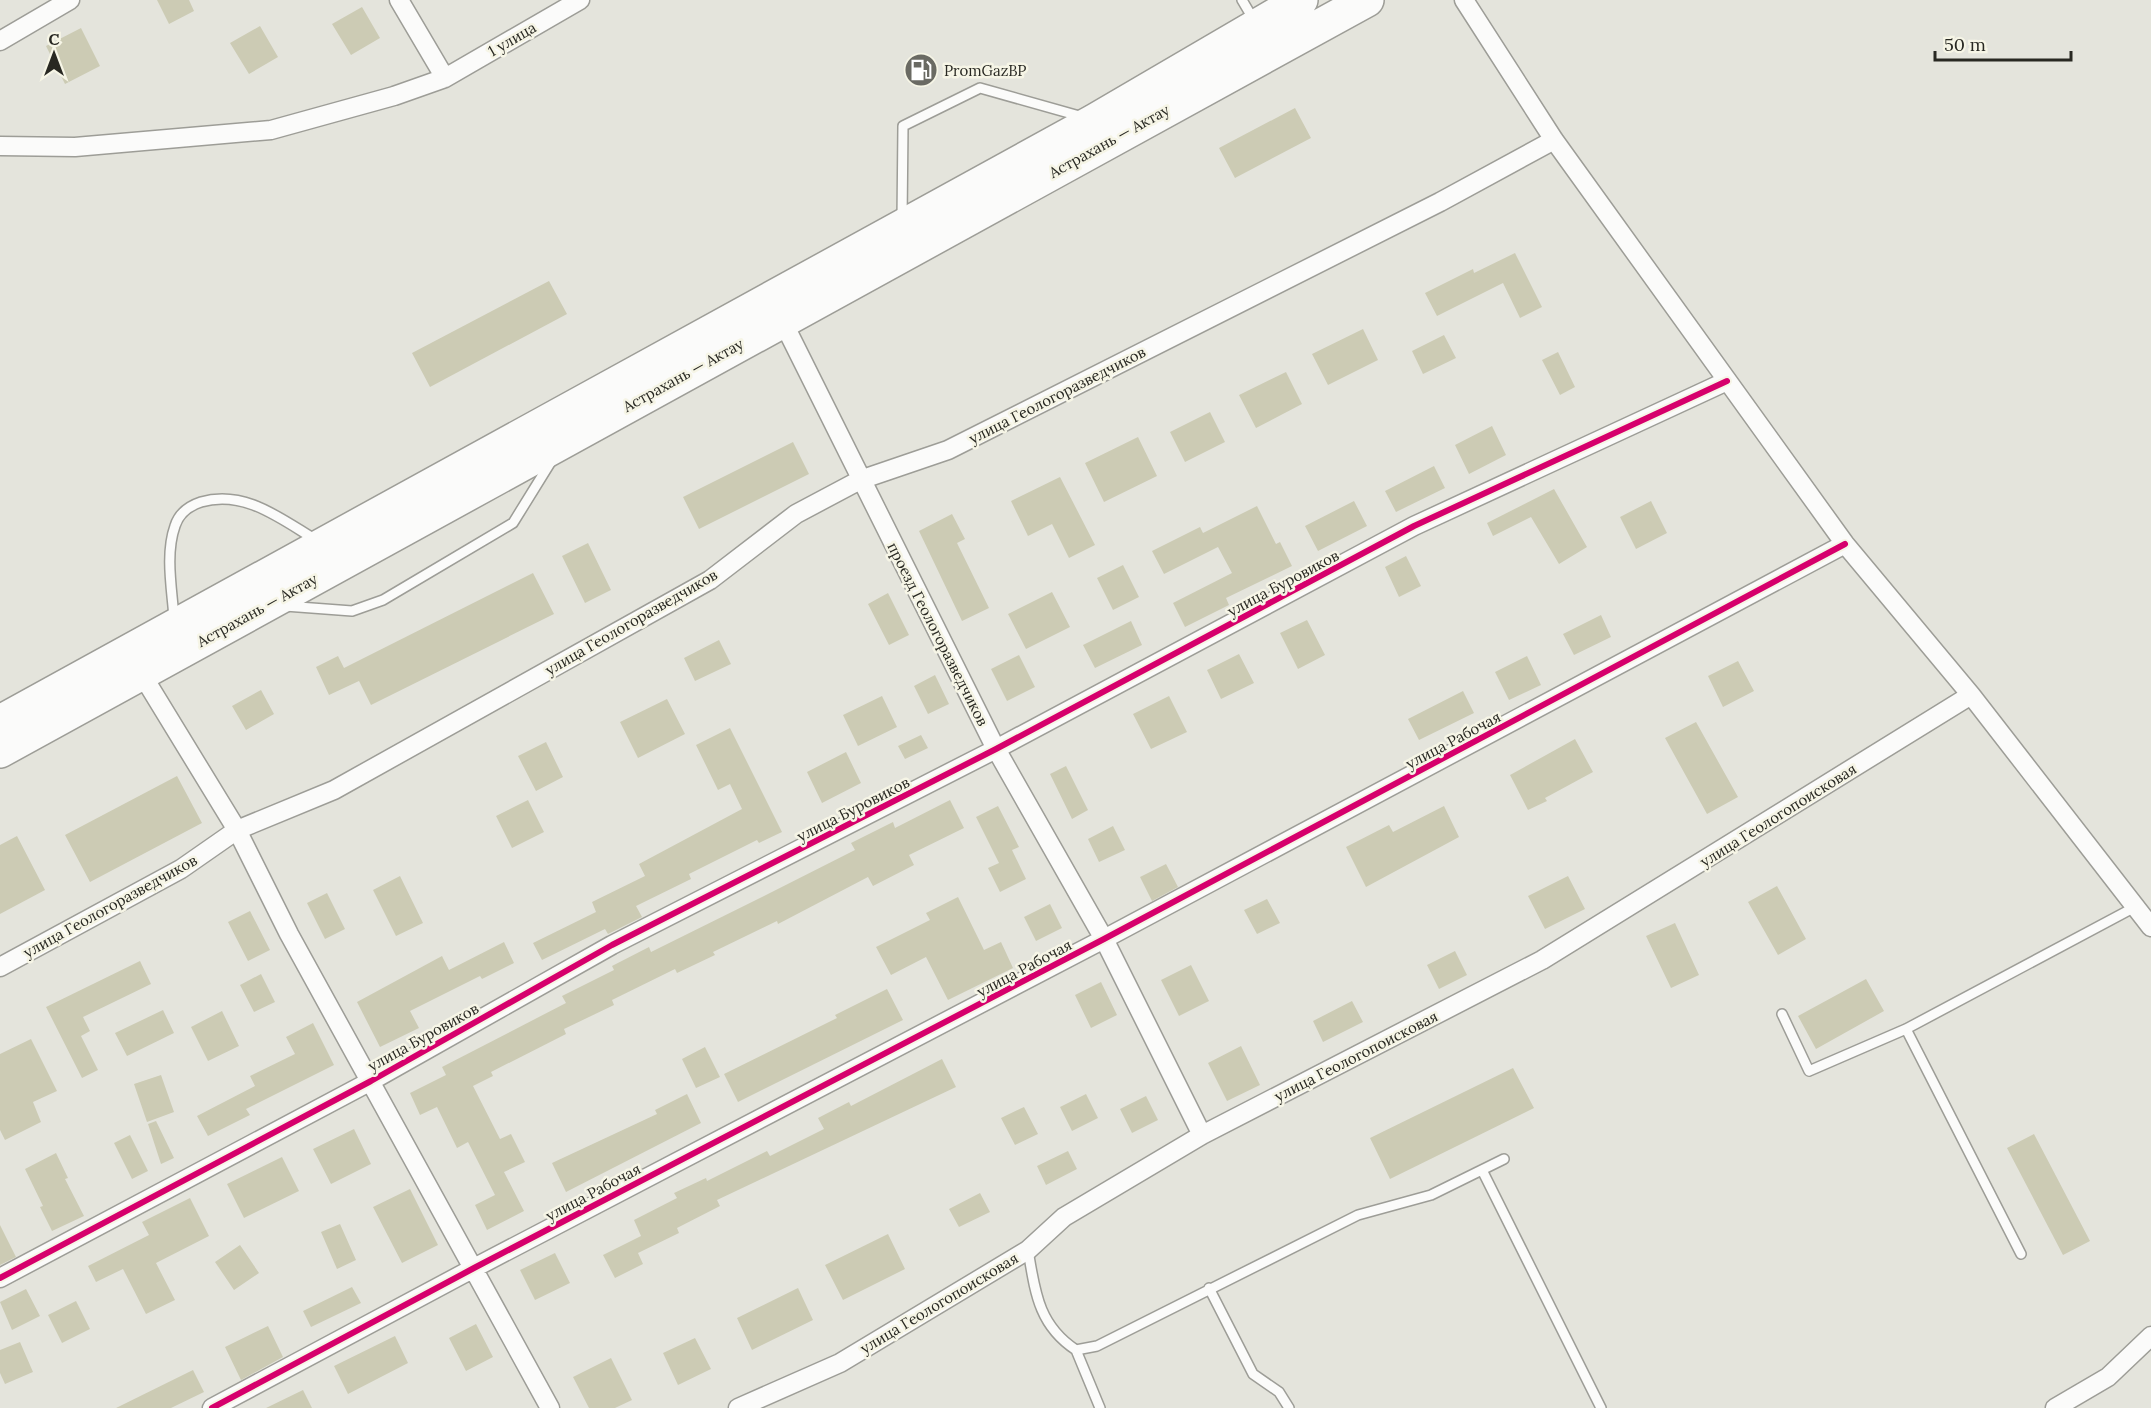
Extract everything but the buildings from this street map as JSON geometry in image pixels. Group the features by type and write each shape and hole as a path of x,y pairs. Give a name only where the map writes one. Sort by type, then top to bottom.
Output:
{"highway":[{"name":"Астрахань — Актау","path":"0,751 134,663 175,626 1094,121 1249,12 1301,0"},
{"name":"Астрахань — Актау","path":"0,723 267,604 1367,0"}],"street":[{"path":"0,41 70,0"},
{"path":"399,0 444,78"},
{"name":"1 улица","path":"0,146 75,147 271,130 393,96 444,78 580,0"},
{"path":"1464,0 1554,140 1845,544 1971,695 2151,927"},
{"name":"улица Геологоразведчиков","path":"0,967 181,869 237,830 334,789 710,579 796,514 860,480 948,450 1440,202 1554,140"},
{"name":"проезд Геологоразведчиков","path":"782,320 996,749 1104,939 1202,1135"},
{"name":"улица Буровиков","path":"0,1278 371,1081 612,945 996,749 1414,526 1726,381"},
{"name":"улица Рабочая","path":"212,1408 474,1268 1104,939 1845,544"},
{"path":"134,663 237,830 290,934 550,1408"},
{"name":"улица Геологопоисковая","path":"738,1408 840,1363 1028,1250 1064,1217 1202,1135 1542,960 1971,695"},
{"path":"2055,1408 2108,1377 2151,1336"}],"lane":[{"path":"902,225 903,126 980,88 1094,121"},
{"path":"267,604 352,611 383,600 513,523 565,440"},
{"path":"175,626 170,555 175,525 187,506 214,498 248,502 268,511 323,544"},
{"path":"1782,1014 1809,1071 1906,1029 2135,907"},
{"path":"1906,1029 2021,1254"},
{"path":"1076,1350 1097,1346 1358,1215 1431,1195 1504,1159"},
{"path":"1482,1170 1601,1408"},
{"path":"1028,1250 1036,1302 1060,1340 1076,1350 1100,1408"},
{"path":"1209,1288 1253,1374 1279,1392 1289,1408"}],"cycle path":[{"path":"0,1278 371,1081 612,945 996,749 1414,526 1727,381"},
{"path":"212,1408 474,1268 1104,939 1845,544"}],"place":[{"name":"PromGazBP","path":"921,70"}]}
